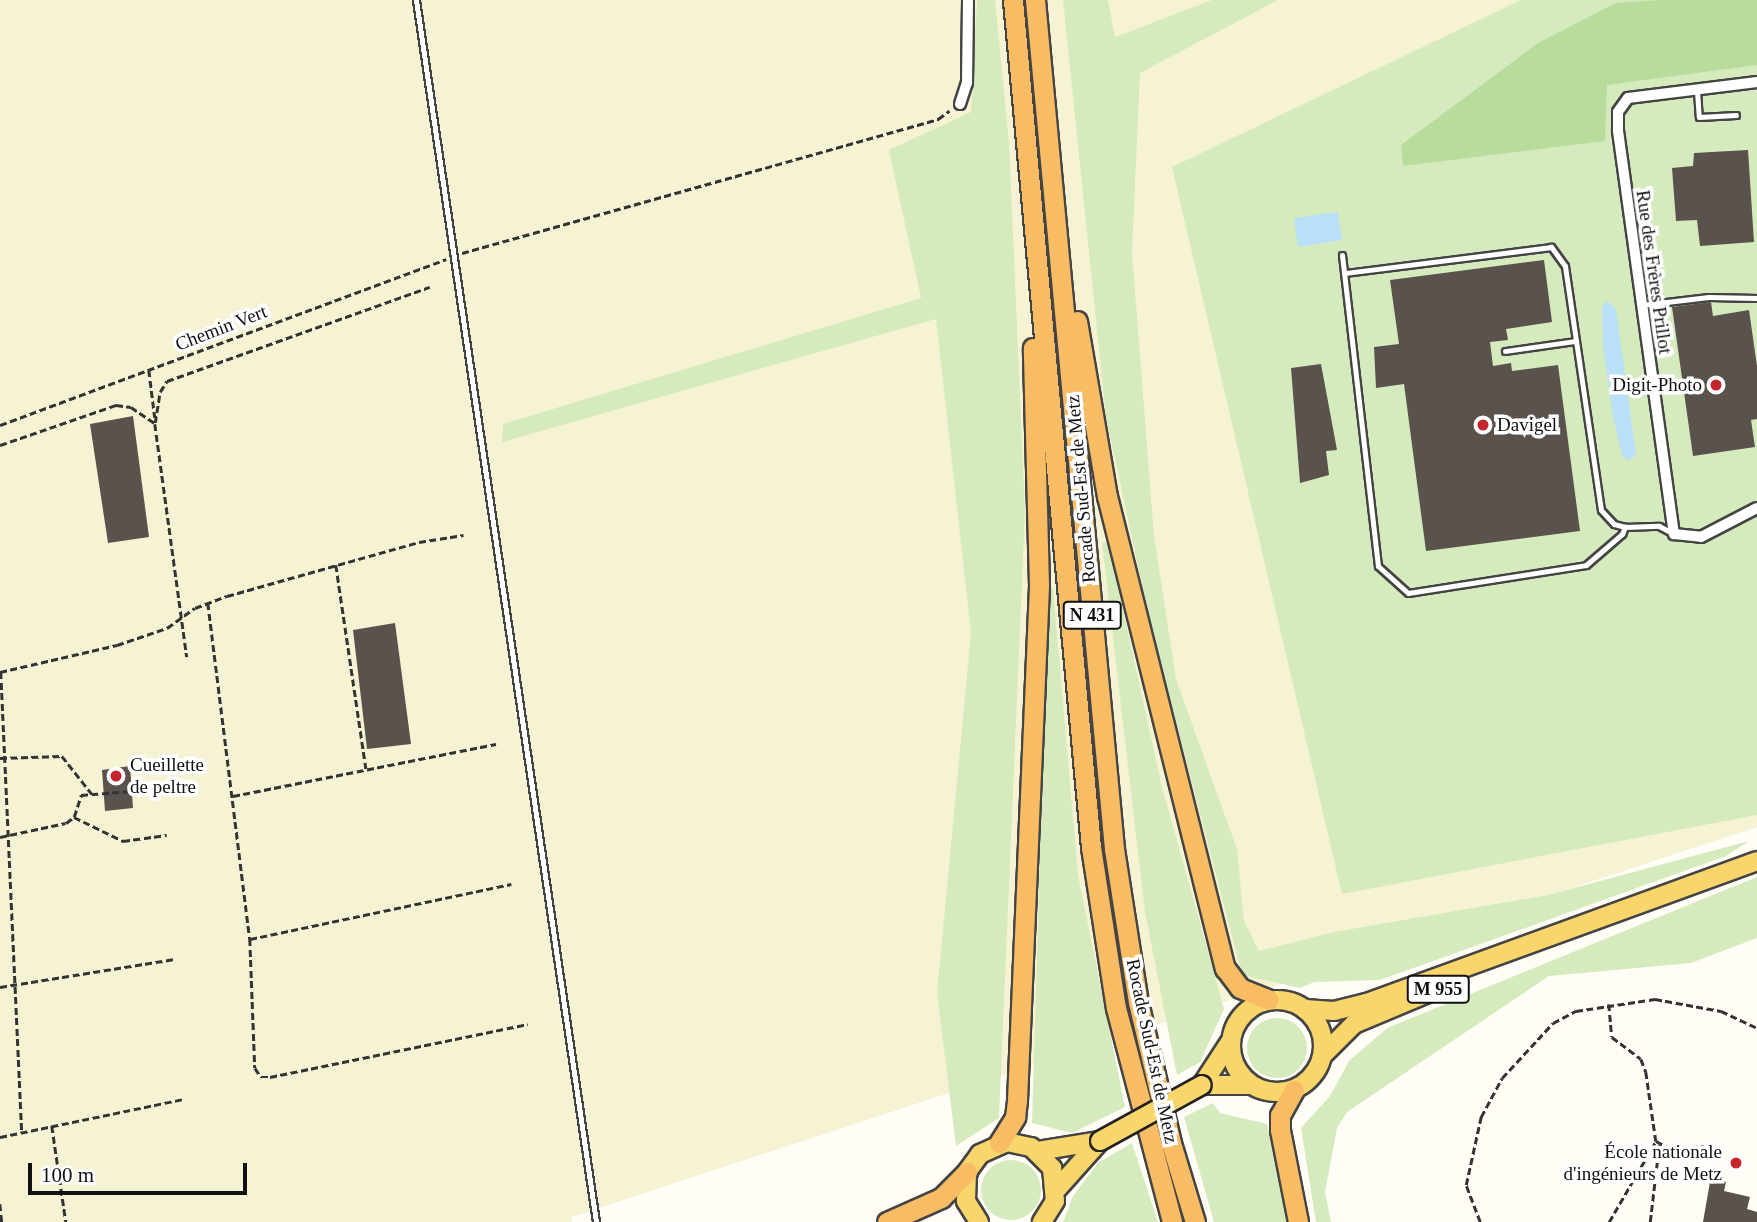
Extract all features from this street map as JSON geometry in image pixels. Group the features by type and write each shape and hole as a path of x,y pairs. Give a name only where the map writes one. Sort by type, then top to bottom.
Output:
{"highway":[{"name":"Rocade Sud-Est de Metz","path":"1013,0 1091,847 1116,1008 1172,1222"},
{"name":"Rocade Sud-Est de Metz","path":"1035,0 1114,849 1138,1002 1171,1143 1195,1222"},
{"path":"999,1143 1015,1117 1017,1100 1039,585 1030,179"},
{"path":"1053,186 1107,496 1212,924 1232,979 1269,1000"},
{"path":"1294,1090 1280,1115 1280,1130 1298,1222"},
{"path":"887,1222 941,1198 967,1172"}],"main road":[{"name":"M 955","path":"1305,1009 1334,1011 1367,1003 1526,942 1561,933 1757,861"},
{"name":"M 955","path":"1323,1055 1354,1024 1527,953 1561,933"},
{"path":"1042,1222 1057,1189 1100,1141 1202,1085 1230,1042 1242,1014 1269,1000 1294,1002 1305,1009 1320,1029 1323,1055 1313,1076 1294,1090 1264,1091 1251,1085 1239,1074 1230,1042"},
{"path":"1202,1085 1251,1085"},
{"path":"1038,1151 1100,1141"},
{"path":"979,1222 966,1201 967,1172 980,1154 999,1143 1016,1142 1038,1151 1052,1168 1057,1189"}],"street":[{"path":"960,104 967,83 968,0"},
{"name":"Rue des Frères Prillot","path":"1674,534 1641,304 1618,112 1628,98 1644,93 1757,82"},
{"path":"1674,534 1701,537 1757,508"}],"lane":[{"path":"416,0 596,1222"},
{"path":"1696,88 1699,117 1736,115"},
{"path":"1345,273 1551,247 1565,266 1601,510 1614,524 1625,527 1659,526 1674,534"},
{"path":"1342,255 1378,566 1408,593 1586,565 1625,527"},
{"path":"1641,304 1709,297 1757,298"},
{"path":"1505,351 1575,341"}],"path":[{"name":"Chemin Vert","path":"0,425 452,256 938,119 960,104"},
{"path":"155,423 167,381 430,287"},
{"path":"149,370 187,657"},
{"path":"0,445 116,405 131,407 155,423"},
{"path":"22,1133 1,672 117,645 166,628 208,603 336,565 419,542 463,535"},
{"path":"336,565 366,771"},
{"path":"208,603 250,939 255,1068 261,1077 373,1059 528,1024"},
{"path":"233,796 496,744"},
{"path":"0,758 62,756 92,794"},
{"path":"74,817 81,795 132,791"},
{"path":"0,837 74,817 122,841 167,835"},
{"path":"250,939 511,884"},
{"path":"0,987 175,959"},
{"path":"1480,1222 1466,1185 1477,1130 1490,1096 1534,1040 1553,1023 1576,1011 1655,999 1705,1007 1757,1028"},
{"path":"1609,1004 1612,1037 1640,1059 1646,1072 1658,1143 1650,1222"},
{"path":"0,1137 184,1099"},
{"path":"52,1126 66,1222"},
{"path":"1658,1143 1704,1146"},
{"path":"1609,1222 1658,1143"},
{"path":"0,1204 2,1222"}],"shaded area":[{"path":"0,0 1659,0 1757,642 1757,827 572,1217 572,1222 0,1222"}],"green space":[{"path":"977,0 995,0 1009,142 1025,512 999,1118 956,1146 937,993 971,633 936,319 502,442 503,424 921,298 889,150 971,112"},
{"path":"1063,0 1108,0 1115,37 1212,0 1278,0 1140,73 1132,252 1154,536 1176,679 1237,849 1244,921 1259,951 1334,932 1548,895 1749,841 1726,856 1380,980 1314,982 1300,988 1242,975 1149,617 1106,417"},
{"path":"1521,0 1757,0 1757,815 1342,894 1172,167"},
{"path":"1757,0 1757,65 1607,85 1605,141 1403,166 1401,145 1538,43 1616,3"},
{"path":"1108,542 1162,787 1224,1009 1200,1062 1177,1075 1145,912 1102,543"},
{"path":"1048,588 1053,588 1078,875 1125,1107 1072,1133 1032,1123"},
{"path":"1757,877 1757,938 1691,963 1549,976 1347,1112 1337,1128 1325,1192 1331,1222 1316,1222 1301,1128 1330,1096 1349,1061 1387,1028"},
{"path":"1277,1018 1294,1023 1302,1031 1307,1048 1302,1065 1294,1073 1277,1078 1260,1073 1252,1065 1247,1048 1252,1031 1260,1023"},
{"path":"1213,1103 1220,1113 1267,1124 1289,1222 1214,1222 1184,1117"},
{"path":"1132,1143 1158,1222 1063,1222 1073,1196 1098,1163"},
{"path":"1005,1160 1017,1160 1036,1173 1041,1190 1039,1202 1028,1215 1017,1220 1005,1220 986,1207 981,1196 981,1184 994,1165"}],"water":[{"path":"1338,212 1342,240 1298,247 1294,218"},
{"path":"1607,301 1616,309 1636,454 1629,461 1622,455 1613,417 1603,347 1602,307"}],"building":[{"path":"1748,150 1754,242 1700,246 1697,220 1676,221 1672,168 1693,166 1694,153"},
{"path":"1544,260 1552,322 1506,329 1508,340 1490,342 1493,366 1511,363 1512,371 1558,365 1580,531 1426,551 1404,384 1376,388 1374,347 1399,344 1390,280"},
{"path":"1711,302 1713,316 1749,310 1757,366 1757,419 1751,420 1755,447 1693,456 1672,307"},
{"path":"1321,364 1337,450 1326,451 1329,475 1300,483 1291,368"},
{"path":"133,416 149,537 108,543 90,424"},
{"path":"395,623 411,744 367,749 353,630"},
{"path":"130,766 133,808 105,811 102,770"},
{"path":"1711,1176 1726,1182 1724,1191 1750,1197 1747,1209 1757,1212 1757,1222 1703,1222"}],"place":[{"name":"Digit-Photo","path":"1716,385"},
{"name":"Davigel","path":"1483,425"},
{"name":"Cueillette de peltre","path":"116,776"},
{"name":"École nationale d'ingénieurs de Metz","path":"1736,1163"}]}
